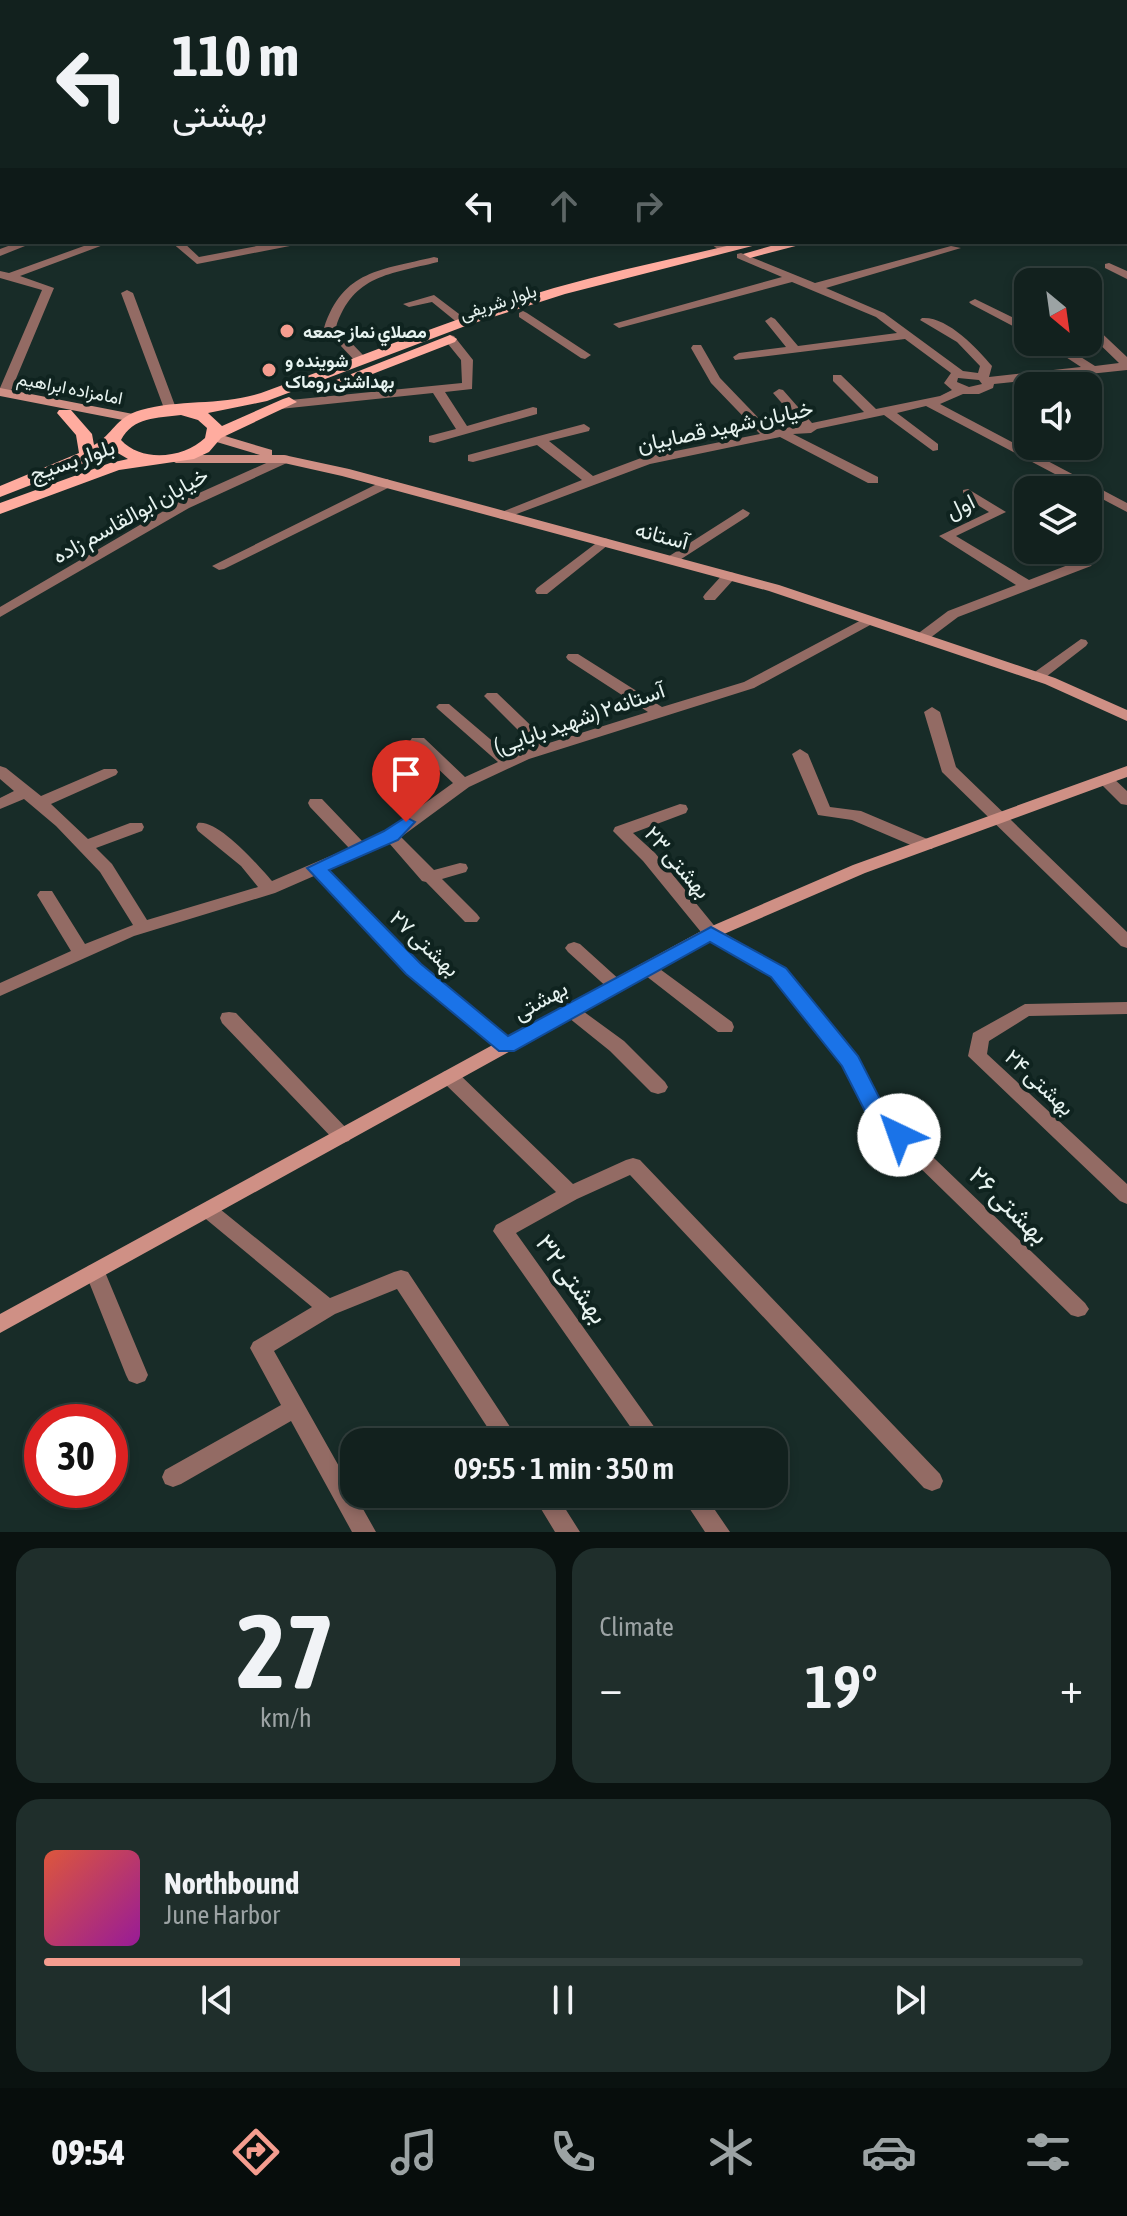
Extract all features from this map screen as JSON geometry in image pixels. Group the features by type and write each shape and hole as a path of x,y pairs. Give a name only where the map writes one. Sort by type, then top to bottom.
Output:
{"main road":[{"name":"بلوار شریفی","path":"176,411 252,400 463,322 560,291 751,244"},
{"name":"بلوار شریفی","path":"216,435 275,408 450,339 727,249 782,244"},
{"name":"امامزاده ابراهیم","path":"1,395 122,428"},
{"name":"امامزاده ابراهیم","path":"1,395 122,428"},
{"path":"252,400 245,410 275,408"},
{"name":"بلوار بسیج","path":"0,492 87,455 122,428 176,411"},
{"path":"176,411 211,421 216,435 284,459"},
{"path":"65,413 84,434 87,455"},
{"path":"122,428 123,453 133,457 166,459"},
{"name":"بلوار بسیج","path":"0,509 116,466 191,454 216,435"},
{"name":"آستانه","path":"166,459 284,459 387,483 774,588 1037,677 1123,711"},
{"name":"بهشتی","path":"0,1324 711,933 926,845 1127,771"}],"street":[{"path":"0,253 24,244"},
{"path":"4,276 100,244"},
{"path":"179,244 197,261 268,244"},
{"path":"812,288 955,248"},
{"path":"727,249 789,279 880,315 960,374 985,379 1127,365"},
{"path":"360,359 330,328 339,301 359,281 434,260"},
{"path":"1109,266 1127,276"},
{"path":"1,395 48,288 4,276"},
{"path":"619,324 789,279"},
{"path":"127,293 176,411"},
{"path":"409,304 434,298 463,322"},
{"path":"975,302 1014,323"},
{"path":"523,315 585,355"},
{"path":"926,320 961,339 986,366 985,379"},
{"path":"771,321 794,349"},
{"path":"739,357 909,335"},
{"path":"275,408 468,386 467,360 450,339"},
{"path":"1102,341 1127,365"},
{"path":"697,348 715,380 770,437"},
{"path":"1071,356 1092,369"},
{"path":"960,374 953,376 950,383 961,390"},
{"path":"837,378 933,447"},
{"name":"خیابان شهید قصابیان","path":"501,515 646,461 785,435 929,403 961,390 978,391 989,385 985,379"},
{"path":"437,390 464,431"},
{"path":"779,393 811,429"},
{"path":"929,403 1127,508"},
{"path":"434,439 533,411"},
{"path":"473,458 584,428"},
{"path":"785,435 873,480"},
{"path":"541,441 591,481"},
{"name":"خیابان ابوالقاسم زاده","path":"0,613 184,505 284,459"},
{"path":"219,566 387,483"},
{"name":"اول","path":"968,493 999,512 946,536 1027,585"},
{"path":"670,560 743,513"},
{"path":"542,591 603,542"},
{"path":"921,638 953,614 1083,564"},
{"path":"710,597 729,576"},
{"name":"آستانه۲ (شهید بابایی)","path":"0,990 143,927 269,889 391,836 463,784 509,763 749,685 867,621"},
{"path":"1037,677 1081,643"},
{"path":"573,657 660,713"},
{"path":"492,696 546,749"},
{"path":"444,707 509,763"},
{"path":"932,712 948,769 1127,942"},
{"path":"418,741 463,784"},
{"path":"800,754 824,811 855,815 926,845"},
{"path":"0,771 86,846 106,868 143,927"},
{"path":"0,804 33,798 110,772"},
{"path":"1105,779 1127,800"},
{"path":"316,803 360,849"},
{"name":"بهشتی ۲۳","path":"680,809 621,831 649,857 711,933"},
{"path":"86,846 136,827"},
{"path":"204,827 247,862 269,889"},
{"path":"391,836 471,918"},
{"name":"بهشتی ۲۷","path":"316,868 414,969 506,1046"},
{"path":"428,877 460,868"},
{"path":"46,895 81,952"},
{"name":"بهشتی ۲۶","path":"711,933 778,972 851,1062 877,1114 1078,1309"},
{"path":"574,948 616,986"},
{"path":"647,968 725,1027"},
{"name":"بهشتی ۲۴","path":"1127,1008 1025,1010 980,1038 977,1056 1127,1196"},
{"path":"570,1010 617,1046 658,1087"},
{"path":"229,1018 342,1136"},
{"path":"450,1077 570,1194 633,1165 932,1481"},
{"name":"بهشتی ۳۲","path":"570,1194 503,1231 644,1428"},
{"path":"208,1210 328,1308"},
{"path":"95,1272 137,1375"},
{"path":"364,1532 261,1348 328,1308 401,1278 500,1428"},
{"path":"173,1477 295,1408"},
{"path":"552,1508 568,1532"},
{"path":"701,1508 718,1532"}],"place":[{"name":"مصلاي نماز جمعه","path":"287,331"},
{"name":"شوینده و بهداشتی روماک","path":"269,370"}],"route":[{"path":"406,822 391,836 316,868 414,969 506,1046 711,933 778,972 851,1062 877,1114 899,1135"}]}
